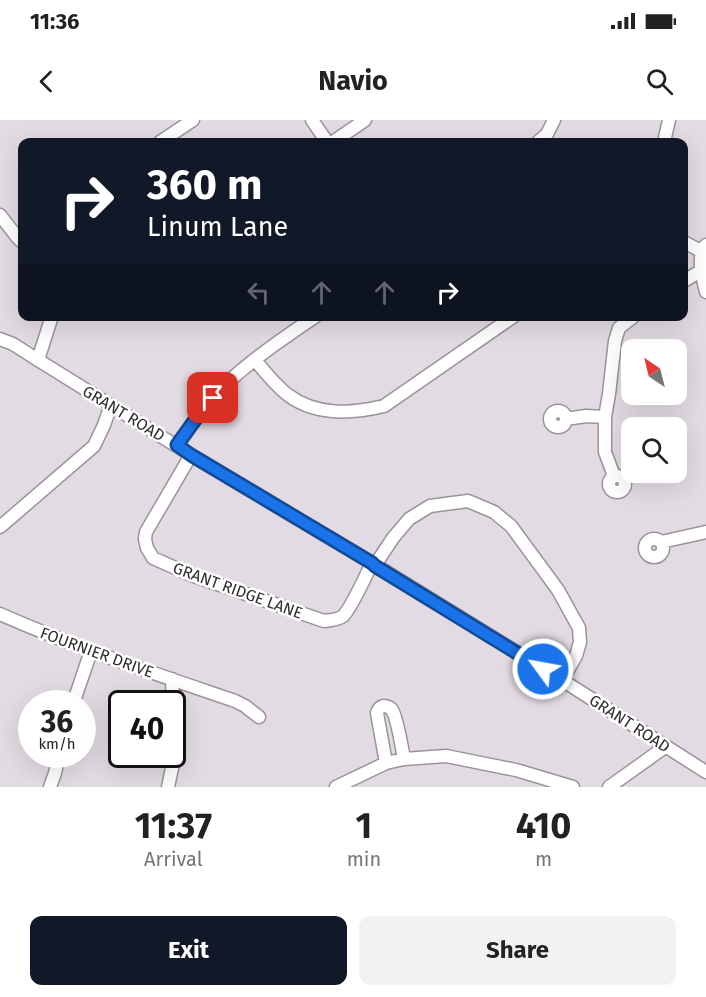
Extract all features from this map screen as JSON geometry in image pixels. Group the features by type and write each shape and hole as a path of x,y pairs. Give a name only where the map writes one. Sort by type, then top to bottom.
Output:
{"street":[{"path":"312,120 324,138"},
{"path":"339,138 364,120"},
{"path":"542,138 554,120"},
{"path":"665,138 669,120"},
{"path":"166,138 191,121"},
{"path":"0,215 18,238"},
{"path":"688,244 697,249 704,247"},
{"path":"704,247 701,258 706,292"},
{"path":"688,278 702,270"},
{"path":"38,360 50,321"},
{"path":"177,445 200,413 226,384 272,346 309,321"},
{"path":"255,360 288,395 304,404 322,410 362,411 384,406 507,321"},
{"path":"614,476 605,452 605,417 615,340 619,328 628,321"},
{"name":"GRANT ROAD","path":"0,339 13,344 191,455 373,564 706,772"},
{"path":"0,527 94,446 111,405"},
{"path":"566,419 586,416 605,417"},
{"name":"GRANT RIDGE LANE","path":"191,455 146,532 147,548 153,558 191,576 324,621 336,620 343,616 373,564"},
{"path":"373,564 409,519 430,506 468,501 495,512 511,526 558,590 579,628 580,642 576,656 562,680"},
{"path":"661,542 706,532"},
{"name":"FOURNIER DRIVE","path":"0,614 91,651 236,701 259,717"},
{"path":"78,690 91,651"},
{"path":"168,787 175,754 172,679"},
{"path":"386,763 376,713 383,706 392,709 404,759"},
{"path":"609,787 665,747"},
{"path":"336,787 386,763 404,759 446,756 516,770 573,787"},
{"path":"50,787 56,768"}],"route":[{"path":"213,398 177,445 543,669"}]}
